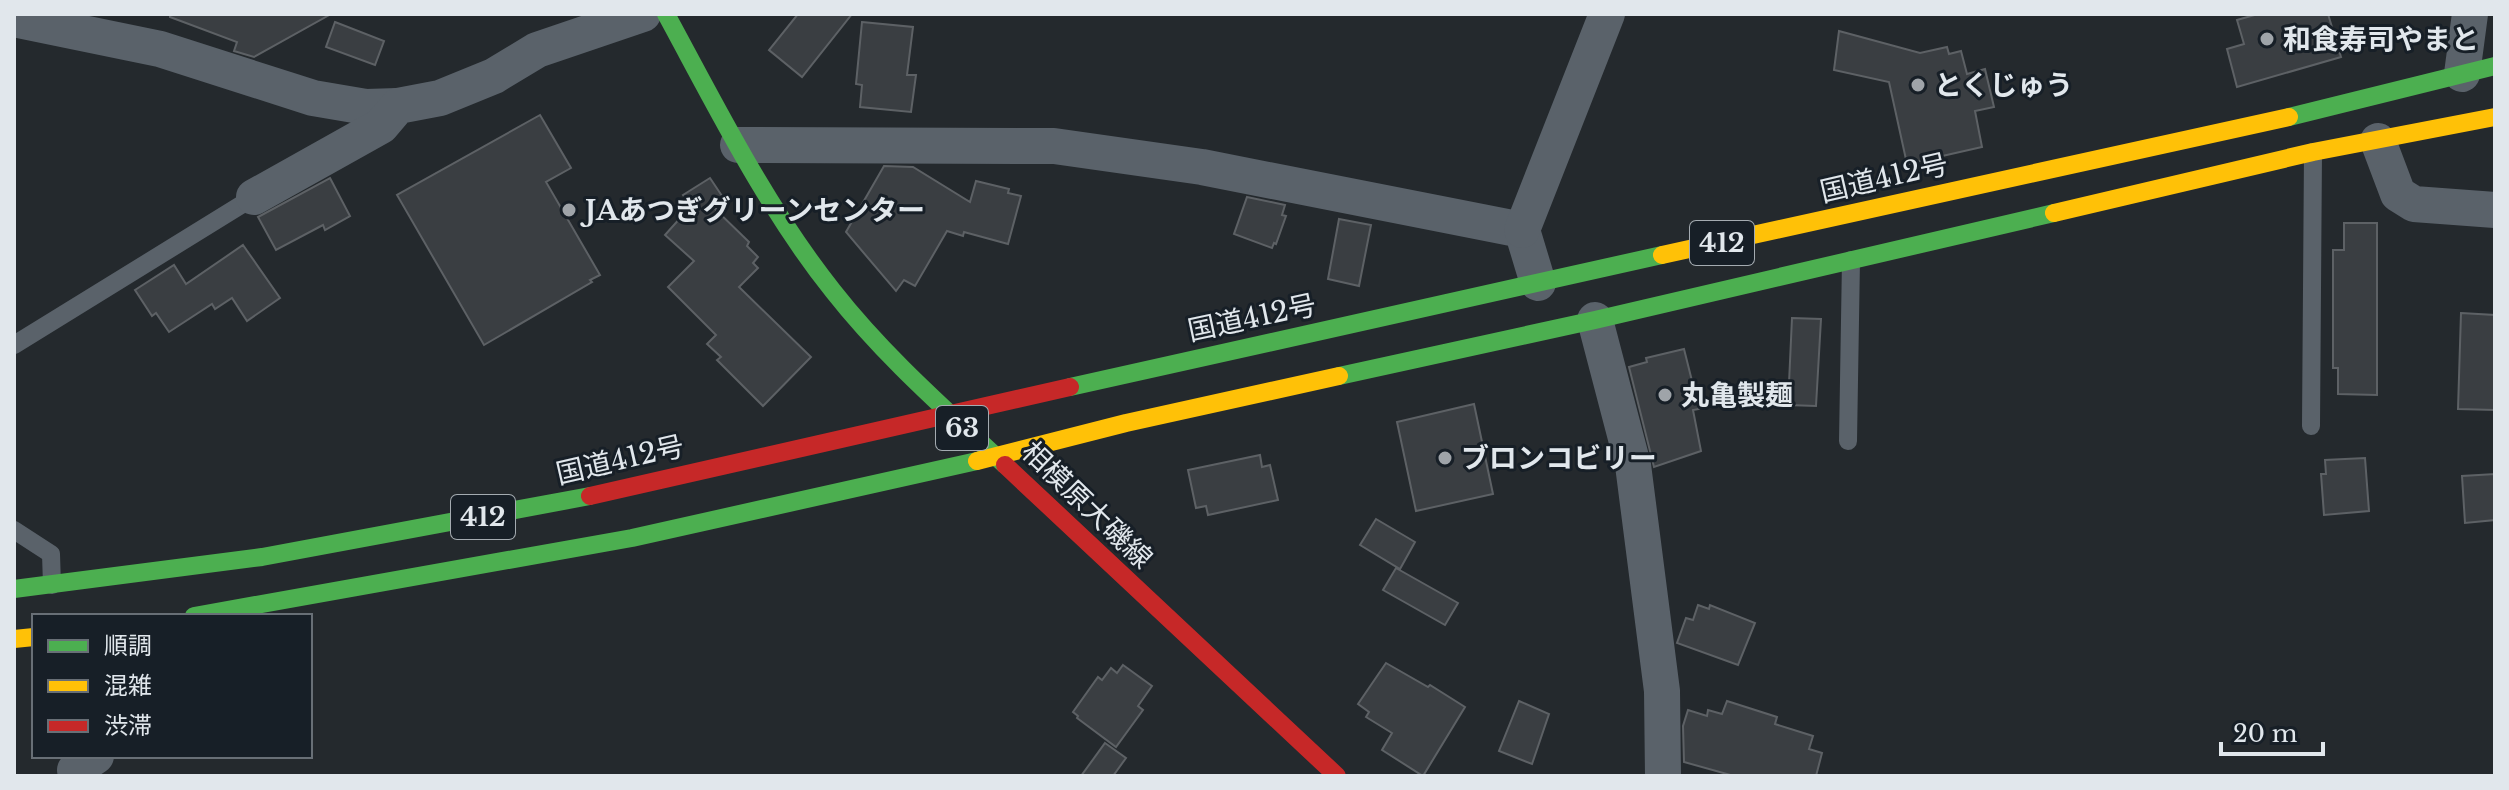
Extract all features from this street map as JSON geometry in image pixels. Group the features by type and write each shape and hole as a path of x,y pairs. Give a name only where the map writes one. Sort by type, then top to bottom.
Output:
{"main road":[{"name":"相模原大磯線","path":"666,14 787,228 826,282 872,336 948,415 1337,776"},
{"name":"国道412号","path":"14,589 262,557 566,502 2354,102 2479,70"},
{"name":"412","path":"232,614 632,538 996,457 1126,423 1595,320 2313,152 2495,117"}],"street":[{"path":"14,19 160,49 313,98 366,107 398,106 440,98 494,76 537,50 643,14"},
{"path":"1538,283 1522,230 1607,14"},
{"path":"2470,14 2479,70"},
{"path":"254,197 381,126 398,106"},
{"path":"2378,141 2398,194 2414,204 2495,210"},
{"path":"738,145 1054,146 1202,167 1522,230"},
{"path":"1595,320 1633,465 1662,691 1663,776"}],"lane":[{"path":"2311,426 2313,152"},
{"path":"14,345 254,197"},
{"path":"1848,441 1851,260"},
{"path":"14,530 51,554 52,585"}],"building":[{"path":"170,14 331,14 254,57 234,51 237,42 170,17"},
{"path":"798,14 852,14 802,77 769,50"},
{"path":"2258,14 2328,14 2341,57 2237,87 2227,49 2244,44 2237,20"},
{"path":"335,22 384,41 375,65 326,47"},
{"path":"862,22 913,27 907,75 916,75 911,112 860,107 862,85 856,84"},
{"path":"1839,31 1920,53 1947,47 1949,54 1961,51 1967,74 1985,69 1994,107 1975,111 1982,147 1907,164 1889,82 1834,70"},
{"path":"540,115 571,168 546,182 600,275 484,345 397,195"},
{"path":"884,166 913,167 970,202 976,181 1009,189 1008,193 1021,196 1008,244 964,232 963,236 947,231 915,286 904,280 896,291 846,232"},
{"path":"330,178 350,216 325,230 323,225 276,250 258,217"},
{"path":"710,178 726,202 715,209 749,242 747,246 758,257 753,263 758,268 739,287 811,357 763,406 717,360 721,357 707,344 716,335 668,287 694,261 665,235 691,206 683,195"},
{"path":"1247,197 1285,205 1282,215 1286,216 1272,248 1234,234"},
{"path":"1339,219 1371,225 1359,286 1328,279"},
{"path":"2344,223 2377,223 2377,395 2338,394 2338,368 2333,368 2333,250 2344,250"},
{"path":"243,245 280,298 247,321 232,298 215,309 212,304 169,332 156,313 152,316 135,290 174,265 186,284"},
{"path":"2461,313 2495,315 2495,410 2458,409"},
{"path":"1792,318 1821,319 1816,406 1788,405"},
{"path":"1684,349 1699,409 1693,410 1701,451 1654,467 1629,367 1647,362 1646,358"},
{"name":"ブロンコビリー","path":"1474,404 1493,494 1416,511 1397,422"},
{"path":"1260,455 1262,467 1270,465 1278,500 1208,515 1206,506 1196,508 1188,470"},
{"path":"2365,458 2369,511 2324,515 2321,474 2326,474 2325,460"},
{"path":"2495,474 2495,520 2465,523 2462,476"},
{"path":"1376,519 1415,542 1400,569 1360,545"},
{"path":"1396,568 1458,603 1445,625 1383,590"},
{"path":"1698,605 1709,609 1710,605 1755,623 1738,665 1677,643 1686,618 1693,620"},
{"path":"1386,663 1465,707 1423,776 1382,750 1392,733 1366,717 1369,712 1358,704"},
{"path":"1123,665 1152,686 1138,706 1143,710 1116,747 1073,712 1098,677 1102,680 1111,668 1117,673"},
{"path":"1519,701 1549,714 1532,764 1499,751"},
{"path":"1727,701 1777,717 1775,724 1813,736 1809,749 1822,753 1816,776 1734,776 1684,762 1683,726 1688,710 1707,716 1708,710 1722,714"},
{"path":"1105,743 1126,758 1113,776 1081,776"}],"traffic: fast":[{"path":"666,14 764,191 833,291 894,360 1005,465"},
{"path":"2289,117 2495,66"},
{"path":"1339,376 2054,213"},
{"path":"1070,387 1662,255"},
{"path":"205,614 632,538 977,461"},
{"path":"14,589 262,557 590,496"}],"traffic: slow":[{"path":"1662,255 2289,117"},
{"path":"2054,213 2313,152 2495,117"},
{"path":"977,461 1126,423 1339,376"},
{"path":"14,639 32,637"}],"traffic: jam":[{"path":"590,496 1070,387"},
{"path":"1005,465 1337,776"}],"place":[{"name":"和食寿司やまと","path":"2267,39"},
{"name":"とくじゅう","path":"1918,85"},
{"name":"JAあつぎグリーンセンター","path":"569,210"},
{"name":"丸亀製麺","path":"1665,395"},
{"name":"ブロンコビリー","path":"1445,458"}]}
